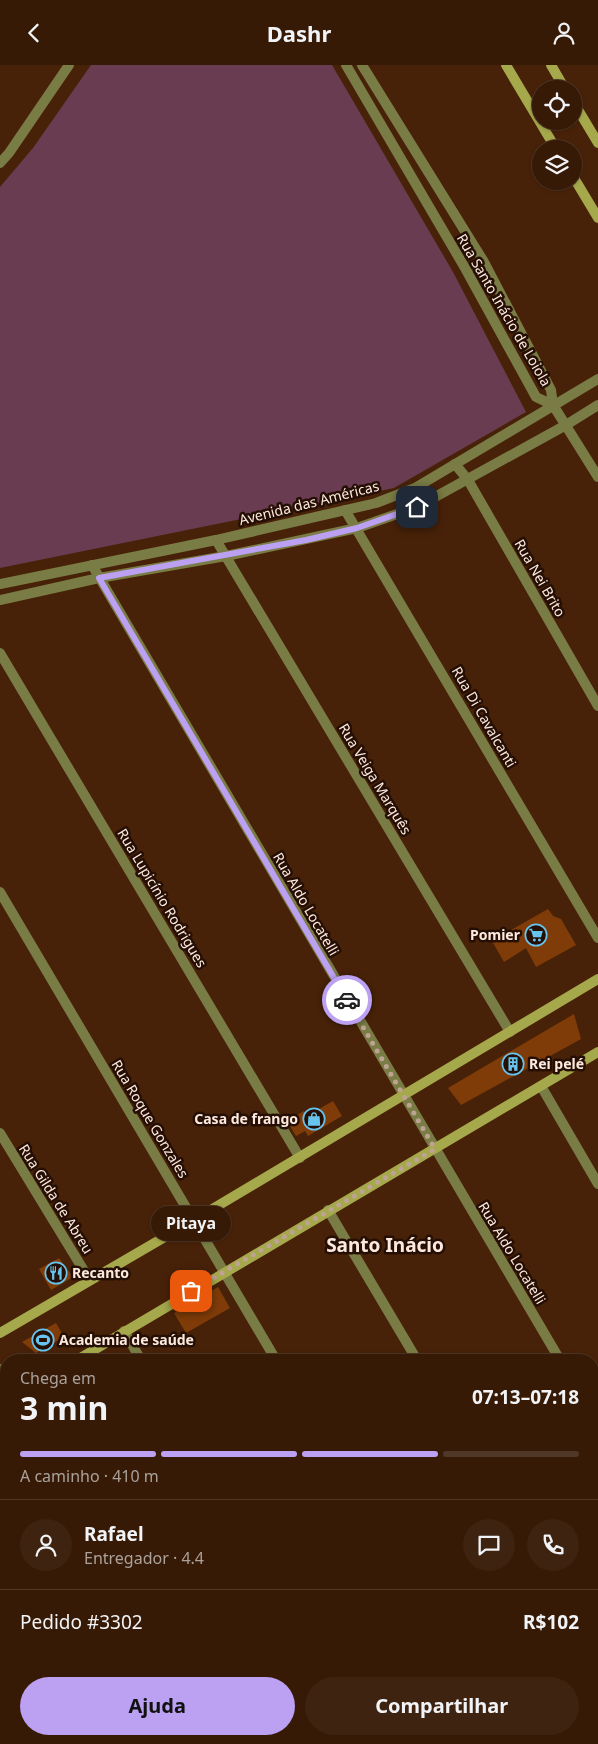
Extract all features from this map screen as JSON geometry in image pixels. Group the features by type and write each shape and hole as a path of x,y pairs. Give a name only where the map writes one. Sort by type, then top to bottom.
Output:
{"main road":[{"path":"506,65 551,140"},
{"path":"551,65 560,80"},
{"path":"582,116 598,143"},
{"path":"581,190 598,219"},
{"path":"0,1333 194,1220 598,979"},
{"path":"87,1354 224,1271 598,1052"}],"street":[{"path":"0,163 69,65"},
{"name":"Rua Santo Inácio de Loiola","path":"346,65 465,268 536,397 553,405"},
{"name":"Rua Santo Inácio de Loiola","path":"362,65 484,261 551,390 553,405"},
{"name":"Avenida das Américas","path":"0,584 216,540 376,503 415,488 598,379"},
{"path":"553,405 598,477"},
{"path":"0,599 99,578 226,556 357,528 417,507 566,425 598,405"},
{"name":"Rua Nei Brito","path":"455,464 468,480 598,707"},
{"name":"Rua Di Cavalcanti","path":"345,510 598,938"},
{"name":"Rua Veiga Marquês","path":"216,540 510,1032"},
{"name":"Rua Aldo Locatelli","path":"92,565 556,1354"},
{"name":"Rua Lupicínio Rodrigues","path":"0,653 300,1157"},
{"name":"Rua Roque Gonzales","path":"0,892 272,1354"},
{"path":"541,1086 598,1183"},
{"name":"Rua Gilda de Abreu","path":"0,1133 90,1279"},
{"path":"328,1210 413,1354"},
{"path":"124,1331 137,1354"}],"shaded area":[{"path":"91,65 332,65 453,272 526,412 394,488 0,568 0,187 33,148"}],"building":[{"name":"Pomier","path":"548,909 553,916 561,919 576,945 536,967 526,948 504,962 492,941"},
{"name":"Rei pelé","path":"574,1014 581,1039 461,1105 448,1088"},
{"name":"Casa de frango","path":"333,1101 342,1116 308,1136 305,1131 296,1136 287,1121 304,1111 307,1116"},
{"name":"Recanto","path":"59,1258 73,1277 51,1290 39,1269"},
{"path":"218,1287 230,1308 186,1333 174,1313"},
{"name":"Academia de saúde","path":"56,1323 64,1337 36,1353 22,1342"}],"way so far":[{"path":"191,1291 435,1149 347,1000"}],"place":[{"name":"Pomier","path":"536,935"},
{"name":"Rei pelé","path":"513,1064"},
{"name":"Casa de frango","path":"314,1119"},
{"name":"Recanto","path":"56,1273"},
{"name":"Pitaya","path":"191,1291"},
{"name":"Academia de saúde","path":"43,1340"}],"district":[{"name":"Santo Inácio","path":"385,1245"}],"route":[{"path":"347,1000 99,578 306,540 357,528 417,507"}]}
